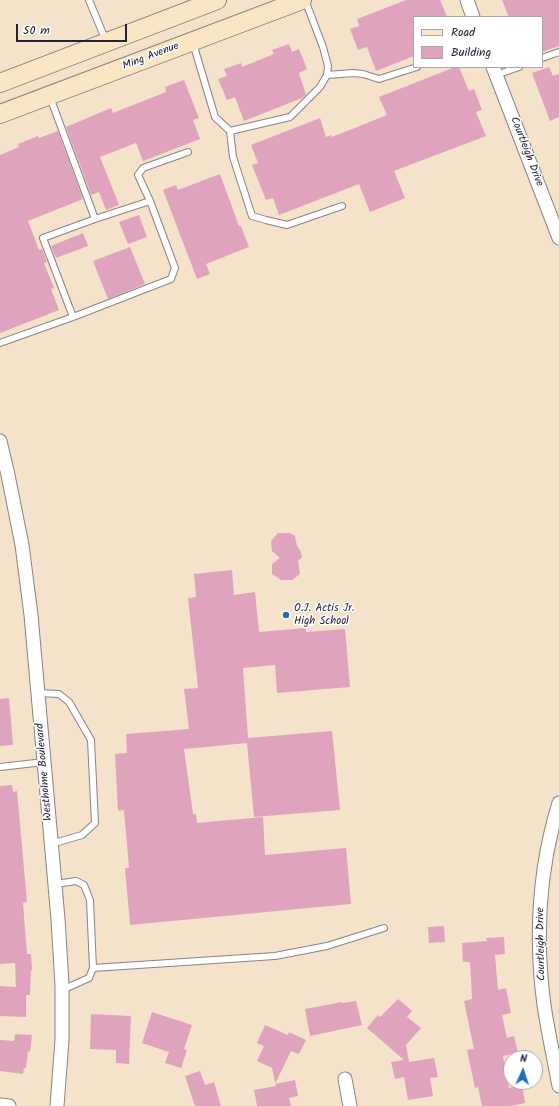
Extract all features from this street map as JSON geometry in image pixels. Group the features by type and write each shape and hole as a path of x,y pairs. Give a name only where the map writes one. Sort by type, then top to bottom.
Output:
{"main road":[{"path":"0,83 217,0"},
{"name":"Ming Avenue","path":"0,114 302,0"}],"street":[{"path":"467,0 473,16"},
{"name":"Courtleigh Drive","path":"494,71 559,238"},
{"name":"Westholme Boulevard","path":"0,440 22,545 31,615 52,844 62,990 62,1040 57,1106"},
{"name":"Courtleigh Drive","path":"559,803 546,860 540,924 540,965 544,1005 559,1086"},
{"path":"345,1079 350,1106"},
{"path":"0,1105 9,1106"}],"lane":[{"path":"89,0 106,42"},
{"path":"230,131 290,117 320,87 327,76 328,66 323,47 305,0"},
{"path":"192,41 215,117 230,131 233,157 252,216 287,225 342,206"},
{"path":"543,58 559,52"},
{"path":"327,76 353,73 363,74 379,79 414,68"},
{"path":"494,71 513,68"},
{"path":"50,95 95,219"},
{"path":"0,343 73,317 171,279 175,268 150,201 138,175 143,168 188,152"},
{"path":"73,317 43,238 150,201"},
{"path":"38,693 59,694 69,702 91,740 94,823 82,835 52,844"},
{"path":"0,767 44,762"},
{"path":"55,884 76,881 84,885 90,900 93,968 89,978 62,990"},
{"path":"93,968 275,956 327,946 384,928"}],"building":[{"path":"406,0 440,0 447,16 413,16 413,56 376,71 367,47 358,50 350,29 359,26 357,19"},
{"path":"502,0 559,0 559,46 543,52 543,16 509,16"},
{"path":"289,44 292,52 299,49 307,69 299,73 306,95 302,98 244,121 235,97 227,100 218,79 227,76 224,69 241,63 242,67 274,54 272,50"},
{"path":"549,67 553,76 559,74 559,117 550,121 532,73"},
{"path":"452,68 459,68 469,91 474,89 482,110 476,112 486,136 394,171 405,198 370,212 359,184 279,215 273,198 266,200 252,165 258,163 251,145 320,118 326,137 331,135 332,137 387,115 379,97"},
{"path":"184,80 199,118 193,120 200,139 143,161 136,143 100,157 119,205 106,210 99,192 91,195 66,127 111,108 113,113 166,92 165,87"},
{"path":"58,131 83,199 28,221 39,250 42,249 47,262 44,263 54,288 51,289 59,310 0,333 0,155 19,147 18,144 38,136 39,138"},
{"path":"220,174 239,226 241,226 249,247 206,264 210,274 197,279 163,190 176,185 178,190"},
{"path":"139,215 147,237 128,244 119,222"},
{"path":"83,233 88,246 56,258 51,246"},
{"path":"130,247 145,284 108,299 93,261"},
{"path":"278,533 290,533 295,536 297,546 301,552 302,557 298,561 300,574 292,580 281,580 272,574 272,564 280,558 272,551 271,541"},
{"path":"232,570 234,595 255,592 259,632 306,628 306,632 345,629 350,687 277,693 275,665 243,668 248,738 332,731 340,810 254,817 247,743 184,749 193,814 196,814 197,823 263,817 265,855 346,848 351,904 130,925 125,868 129,868 124,810 118,811 115,754 127,753 126,734 189,729 184,689 198,688 188,598 196,597 194,574"},
{"path":"9,698 13,745 0,746 0,699"},
{"path":"12,785 13,792 17,791 27,902 23,903 27,954 31,954 32,970 30,995 26,995 26,1017 0,1016 0,986 16,987 15,963 0,964 0,786"},
{"path":"444,926 445,942 429,943 428,927"},
{"path":"504,937 505,954 495,955 498,990 506,988 511,1013 502,1015 507,1038 514,1036 517,1050 503,1050 503,1090 523,1090 525,1103 511,1106 482,1106 478,1087 475,1088 467,1050 474,1049 464,1001 472,999 470,962 463,962 462,943 487,941 486,938"},
{"path":"398,999 412,1011 407,1017 421,1028 406,1045 409,1062 434,1058 438,1077 430,1078 433,1096 408,1100 404,1077 395,1079 391,1062 404,1060 367,1028 378,1015 380,1017"},
{"path":"356,1001 362,1025 310,1036 305,1009"},
{"path":"152,1012 192,1025 184,1049 187,1050 181,1068 165,1063 169,1052 142,1043"},
{"path":"91,1014 131,1016 129,1064 116,1063 116,1050 90,1049"},
{"path":"265,1025 288,1035 289,1032 306,1040 299,1054 291,1051 275,1083 272,1068 257,1061 264,1046 257,1043"},
{"path":"15,1034 32,1035 30,1052 28,1051 26,1068 24,1068 23,1074 0,1071 0,1040 14,1041"},
{"path":"200,1071 205,1085 214,1082 221,1106 195,1106 185,1076"},
{"path":"295,1080 298,1096 289,1098 291,1106 257,1106 254,1090 276,1086 276,1084"}],"place":[{"name":"O.J. Actis Jr. High School","path":"286,615"}]}
